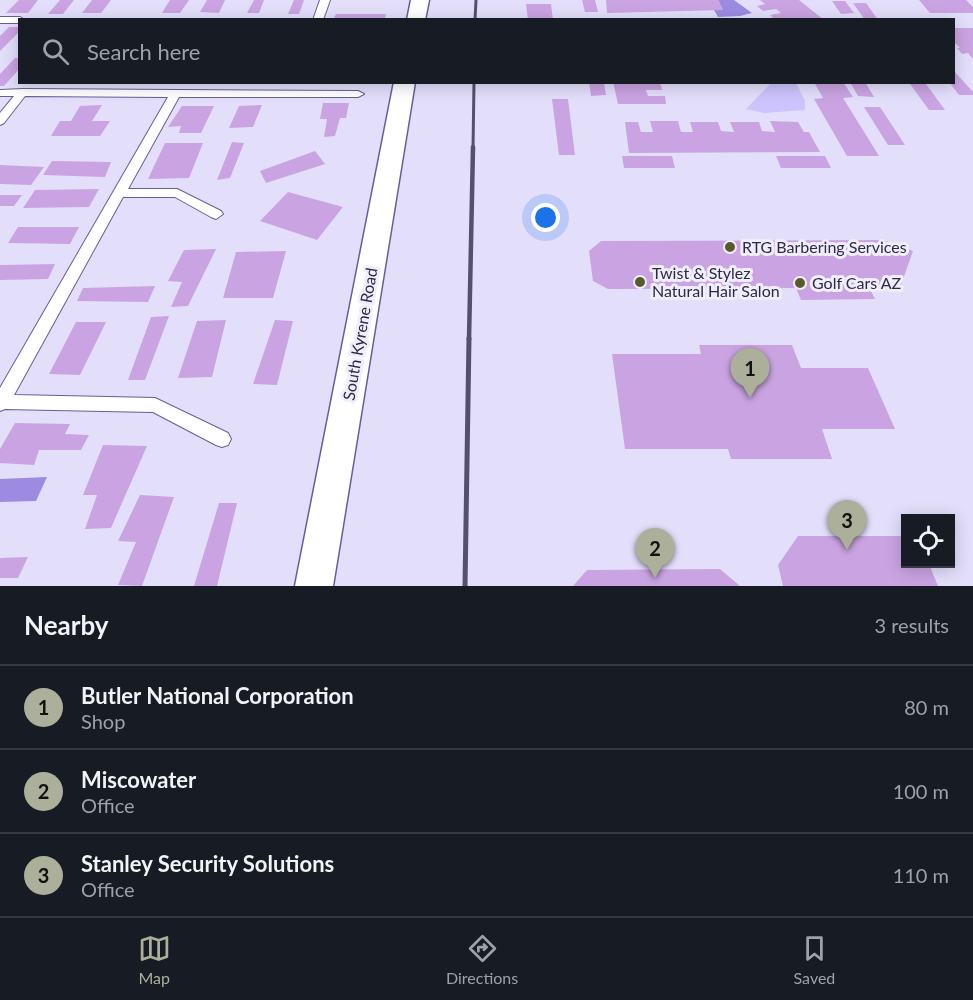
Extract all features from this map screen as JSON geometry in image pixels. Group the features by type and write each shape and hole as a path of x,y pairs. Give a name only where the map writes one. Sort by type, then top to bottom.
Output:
{"street":[{"path":"416,18 420,0"},
{"name":"South Kyrene Road","path":"314,586 405,84"}],"lane":[{"path":"319,18 326,0"},
{"path":"0,20 18,20"},
{"path":"0,93 175,94 298,87 358,94"},
{"path":"0,121 23,92"},
{"path":"175,94 1,403 155,405 222,439"},
{"path":"119,193 177,193 216,214"}],"shaded area":[{"path":"718,0 734,0 752,13 718,17 714,10 723,10"},
{"path":"770,84 796,84 805,101 805,110 764,113 746,109"},
{"path":"47,477 36,501 0,502 0,479"}],"building":[{"path":"19,0 38,0 28,13 6,13"},
{"path":"60,0 74,0 63,14 48,14"},
{"path":"92,0 111,0 101,13 82,13"},
{"path":"170,0 189,0 180,13 162,13"},
{"path":"207,0 225,0 219,13 200,12"},
{"path":"254,0 264,0 259,13 247,13"},
{"path":"294,0 304,0 299,14 288,14"},
{"path":"582,0 595,0 598,12 585,12"},
{"path":"606,0 718,0 723,10 607,13"},
{"path":"760,0 799,0 822,18 773,18 770,15 781,13 776,9 763,11 757,6 765,4"},
{"path":"919,0 966,0 973,7 973,13 930,13"},
{"path":"832,1 845,1 854,13 841,14"},
{"path":"853,3 866,3 877,18 864,18"},
{"path":"526,4 551,4 553,18 528,18"},
{"path":"336,14 386,14 385,18 334,18"},
{"path":"9,27 18,27 18,33 0,51 0,36"},
{"path":"955,28 973,28 973,59 968,53 962,54 957,48 960,48 955,43"},
{"path":"15,58 18,58 18,70 4,86 0,86 0,74"},
{"path":"955,72 973,92 973,95 959,95 951,84 955,84"},
{"path":"589,84 604,84 606,95 591,96"},
{"path":"613,84 660,84 662,90 646,90 648,96 665,96 666,104 618,104"},
{"path":"815,84 844,84 853,97 843,98 879,156 847,156 814,99 823,98"},
{"path":"851,84 866,84 874,97 858,96"},
{"path":"910,84 926,84 945,110 929,110"},
{"path":"552,99 568,99 575,155 559,155"},
{"path":"323,103 349,103 346,118 340,118 335,136 324,137 327,119 320,119"},
{"path":"102,105 92,121 110,121 100,136 51,136 60,121 71,121 80,106"},
{"path":"262,105 253,127 229,128 239,106"},
{"path":"182,106 214,106 201,133 179,133 181,126 168,127"},
{"path":"864,107 880,107 905,145 888,145"},
{"path":"650,121 678,121 681,132 693,132 690,122 718,122 721,131 734,132 730,122 759,122 762,131 775,132 770,121 798,122 804,132 809,132 820,152 629,153 625,122 638,122 641,132 653,132"},
{"path":"232,142 244,143 230,178 217,180"},
{"path":"165,143 203,143 189,178 148,179"},
{"path":"315,151 325,164 266,183 260,171"},
{"path":"622,156 672,156 675,168 624,168"},
{"path":"776,156 825,156 831,168 781,168"},
{"path":"52,161 111,162 105,177 43,175"},
{"path":"0,165 44,167 31,185 0,184"},
{"path":"99,189 89,207 23,208 35,190"},
{"path":"288,192 343,207 317,240 260,221"},
{"path":"0,195 22,195 14,206 0,206"},
{"path":"18,227 79,227 70,244 8,243"},
{"path":"883,240 913,251 901,285 868,285 875,299 801,300 796,288 608,289 593,281 589,251 601,241"},
{"path":"216,249 188,306 171,307 182,282 168,281 184,250"},
{"path":"286,251 273,298 223,298 236,252"},
{"path":"55,264 48,279 0,280 0,265"},
{"path":"155,286 148,302 77,301 83,288"},
{"path":"169,316 145,380 128,380 151,317"},
{"path":"226,320 212,377 178,378 197,321"},
{"path":"275,320 293,321 277,385 253,384"},
{"path":"76,322 106,322 80,375 49,374"},
{"path":"699,345 792,345 801,368 868,368 895,429 822,429 832,459 731,459 728,449 625,449 612,354 701,354"},
{"path":"15,423 70,424 65,434 89,435 81,450 39,450 34,465 0,463 0,449"},
{"path":"103,445 147,446 111,528 85,529 97,495 83,495"},
{"path":"140,495 174,497 142,586 118,585 136,542 118,541"},
{"path":"219,503 237,503 217,586 194,586"},
{"path":"798,536 901,536 901,568 931,568 938,586 783,586 778,565"},
{"path":"28,557 18,578 0,578 0,558"},
{"path":"720,569 740,586 573,586 587,570"}],"railway":[{"path":"475,18 476,0"},
{"path":"473,149 474,84"},
{"path":"469,340 473,147"},
{"path":"465,586 469,338"}],"place":[{"name":"RTG Barbering Services","path":"730,247"},
{"name":"Twist & Stylez Natural Hair Salon","path":"640,282"},
{"name":"Golf Cars AZ","path":"800,283"},
{"name":"Butler National Corporation","path":"750,398"},
{"name":"Stanley Security Solutions","path":"847,550"},
{"name":"Miscowater","path":"655,578"}]}
